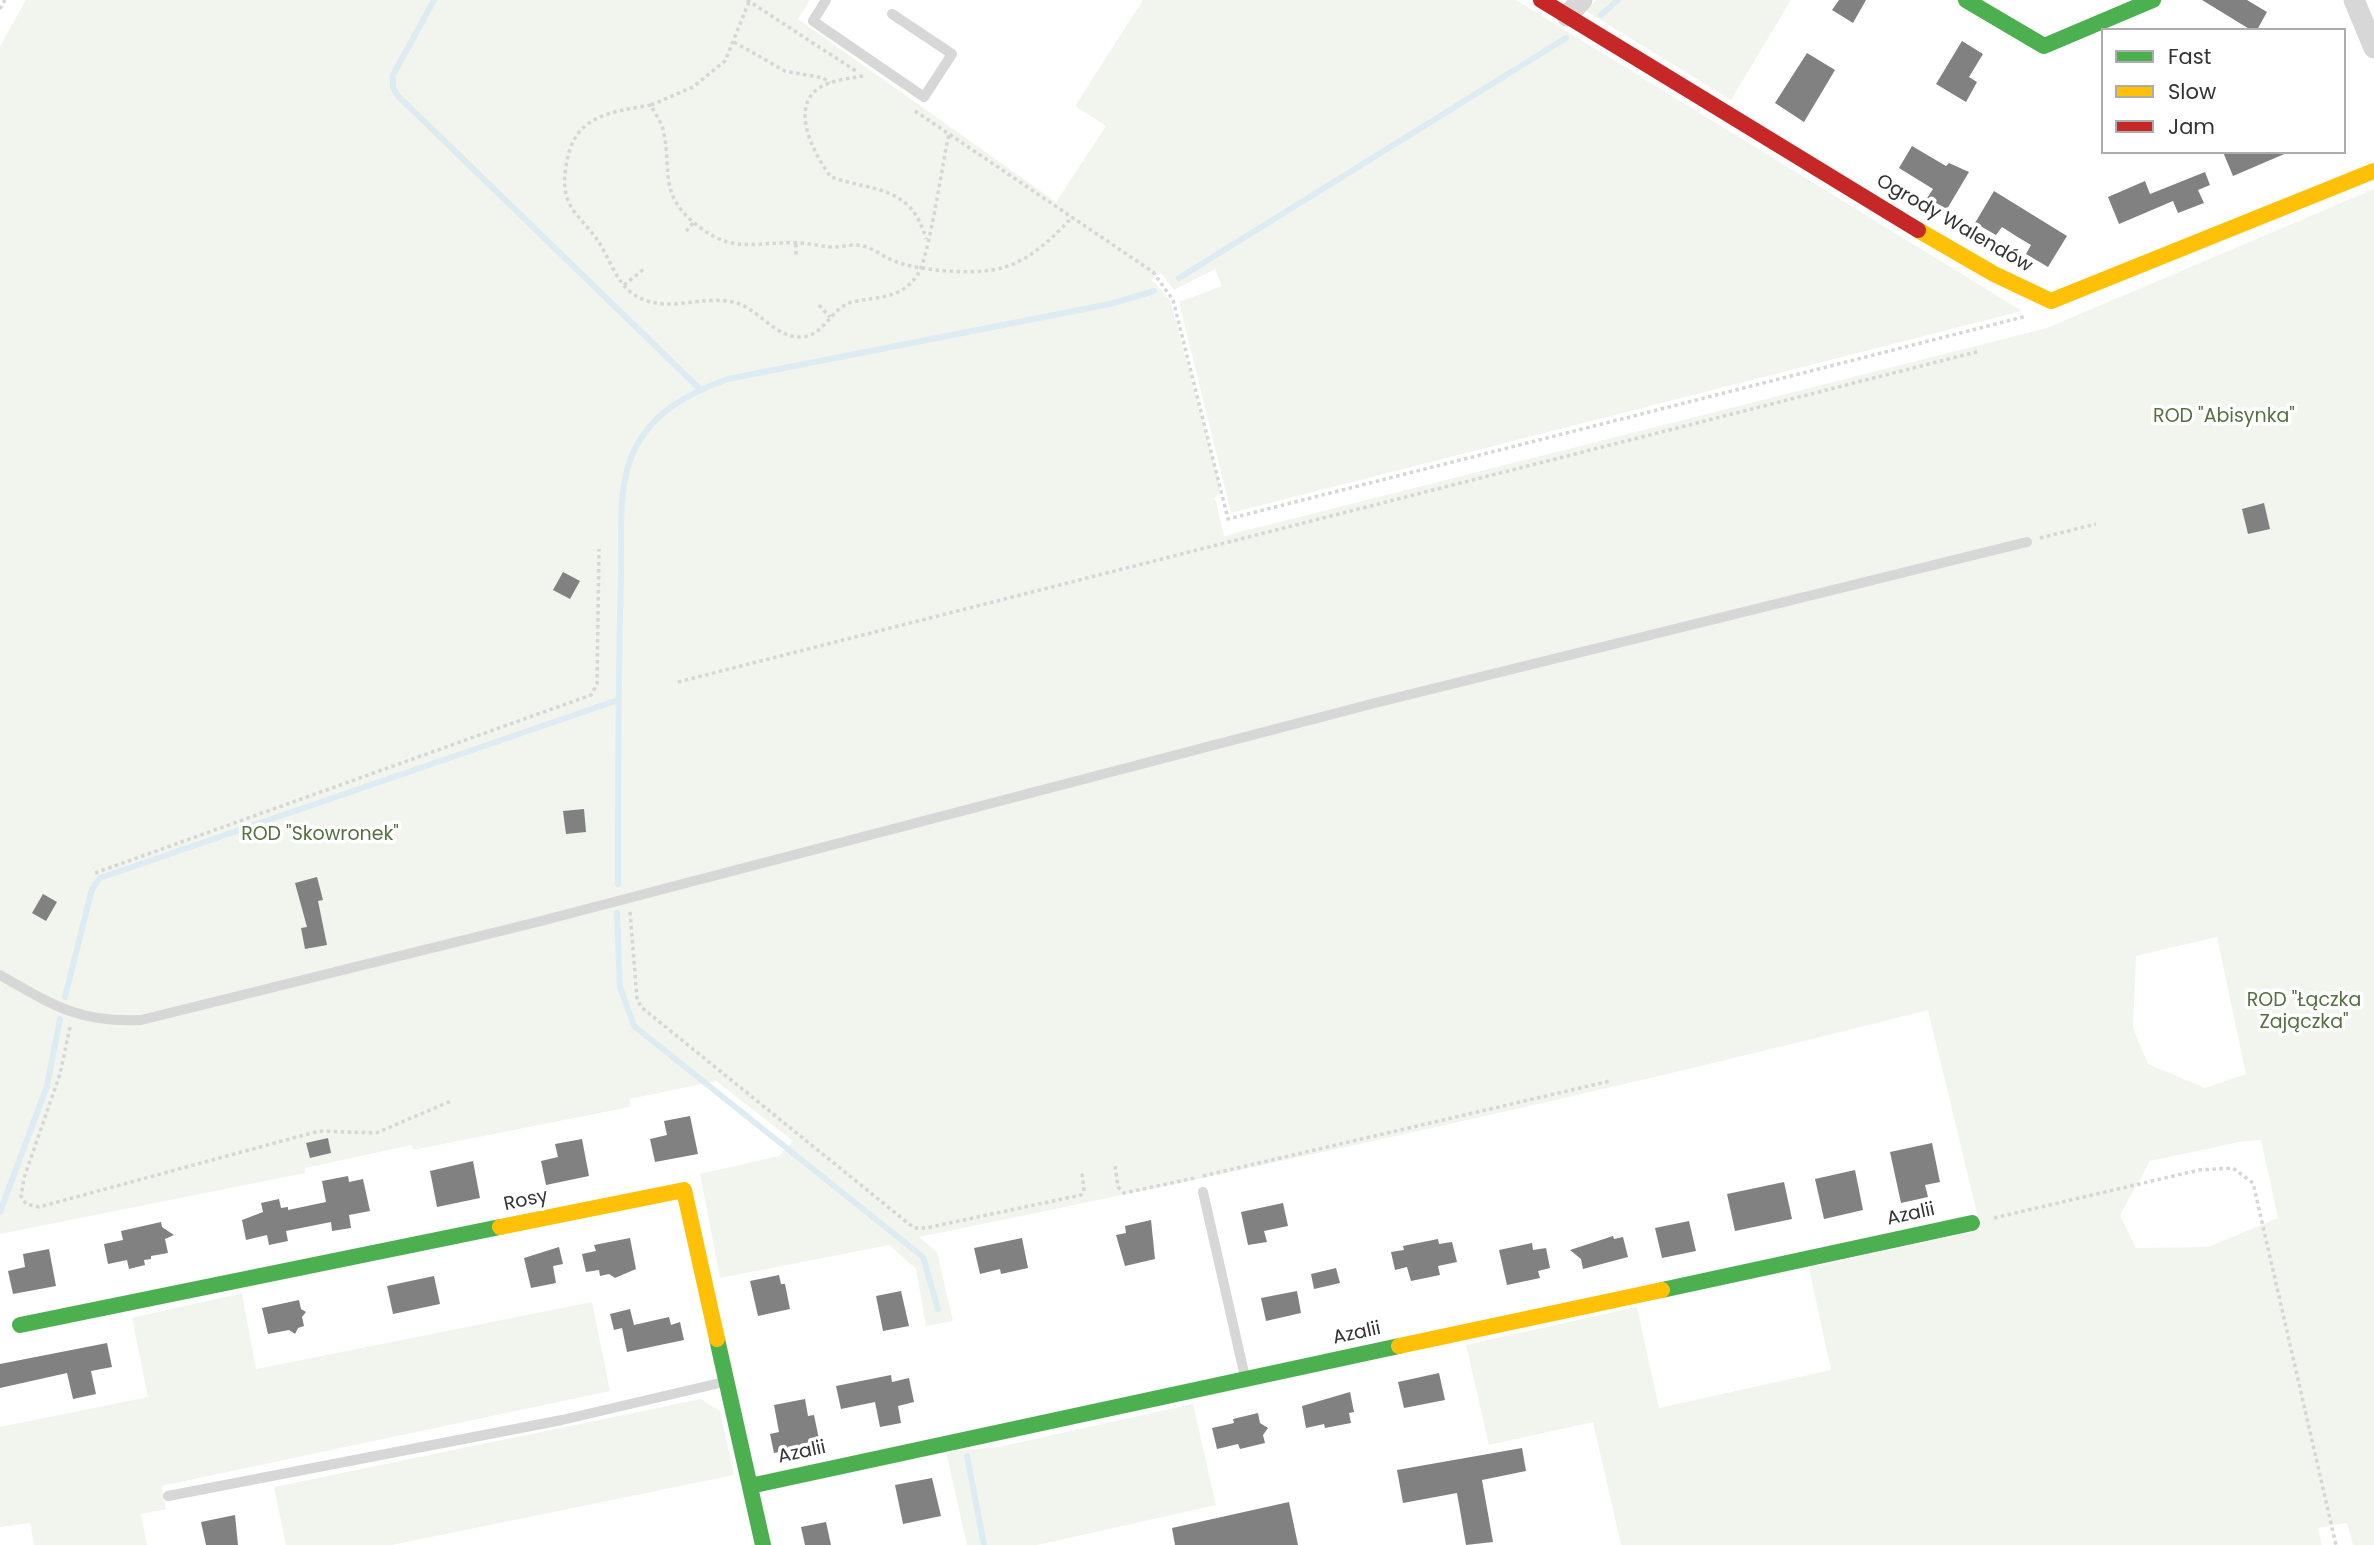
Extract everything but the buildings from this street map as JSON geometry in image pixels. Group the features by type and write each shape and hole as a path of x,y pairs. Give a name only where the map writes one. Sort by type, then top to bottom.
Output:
{"street":[{"name":"Ogrody Walendów","path":"1541,0 1983,267 2051,301"},
{"path":"1567,16 1583,0"},
{"path":"1966,0 2044,46 2152,0"},
{"path":"2354,0 2374,48"},
{"path":"2051,301 2374,171"},
{"name":"Rosy","path":"20,1325 684,1190 763,1545"},
{"name":"Azalii","path":"750,1486 1972,1223"}],"lane":[{"path":"826,0 813,21 924,97 953,54 892,14"},
{"path":"0,975 72,1012 98,1020 141,1020 1375,703 2027,541"},
{"path":"1203,1192 1246,1380"},
{"path":"168,1496 562,1420 728,1381"}],"path":[{"path":"0,9 5,0"},
{"path":"873,83 749,1 725,61 693,87 651,105 614,111 589,122 577,132 569,145 565,170 568,201 597,239 624,285 632,293 648,302 674,305 715,300 737,303 787,335 803,337 814,332 844,305 875,301 896,293 918,276 922,268 949,134"},
{"path":"734,42 785,71 823,78 830,83"},
{"path":"863,76 830,83 816,91 807,102 806,118 811,144 820,163 831,177 884,189 902,198 922,224 927,241"},
{"path":"651,105 664,132 667,180 673,197 694,222 740,246 796,243 870,248 895,261 922,268 1003,268 1042,246 1072,217"},
{"path":"906,105 1153,272 1173,300 1228,519 2048,311 2051,301"},
{"path":"686,231 694,222"},
{"path":"796,243 796,256"},
{"path":"624,285 644,270"},
{"path":"819,305 830,317"},
{"path":"678,682 1980,351"},
{"path":"2027,541 2095,524"},
{"path":"96,873 591,695 597,684 599,549"},
{"path":"628,896 637,999 641,1007 914,1228 926,1228 1081,1195 1084,1191 1082,1173"},
{"path":"72,1012 60,1074 24,1178 22,1196 31,1206 39,1207 319,1131 376,1133 452,1101"},
{"path":"1115,1166 1119,1190 1124,1193 1351,1144 1610,1081"},
{"path":"1972,1223 2199,1170 2233,1168 2253,1183 2336,1545"}],"green space":[{"path":"26,0 810,0 798,19 1056,202 1106,126 1075,106 1143,0 1516,0 2022,311 1231,513 1179,302 1222,286 1215,269 1174,290 1161,273 1151,279 1170,300 1220,486 1215,498 1224,536 2047,328 2374,189 2374,1545 2353,1545 2347,1523 2318,1528 2322,1545 1621,1545 1593,1422 1489,1445 1466,1345 1637,1307 1659,1408 1831,1370 1809,1268 1981,1230 1928,1010 1677,1072 1425,1129 919,1237 937,1252 953,1321 926,1326 916,1269 889,1245 720,1278 700,1174 779,1156 793,1141 716,1081 630,1099 630,1107 413,1150 412,1145 305,1168 305,1173 0,1234 0,46","holes":["2217,937 2246,1074 2205,1088 2148,1064 2133,1028 2136,956","2261,1140 2278,1218 2208,1247 2136,1248 2120,1215 2150,1161 2239,1142"]},
{"path":"1596,0 1791,0 1731,100 1586,11"},
{"path":"242,1293 256,1369 592,1302 610,1391 161,1486 166,1509 141,1514 147,1545 34,1545 30,1523 0,1527 0,1427 148,1397 132,1318"},
{"path":"701,1399 720,1411 734,1475 392,1545 286,1545 274,1487"},
{"path":"1193,1404 1216,1505 1037,1545 967,1545 946,1452 999,1447"}],"waterway":[{"path":"434,0 393,75 393,88 398,96 700,389"},
{"path":"1601,15 1618,0"},
{"path":"1179,278 1566,38"},
{"path":"618,884 622,500 632,455 649,427 685,398 728,379 1110,304 1154,291"},
{"path":"65,997 92,889 100,878 618,700"},
{"path":"617,913 620,987 634,1026 923,1257 938,1309"},
{"path":"0,1212 47,1086 60,1019"},
{"path":"967,1456 984,1545"}],"traffic: fast":[{"path":"1966,0 2044,46 2153,0"},
{"path":"1662,1290 1972,1223"},
{"path":"20,1325 500,1227"},
{"path":"717,1339 763,1545"},
{"path":"750,1486 1399,1346"}],"traffic: slow":[{"path":"1918,230 1994,274 2051,301 2374,171"},
{"path":"500,1227 684,1190 717,1339"},
{"path":"1399,1346 1662,1290"}],"traffic: jam":[{"path":"1541,0 1918,230"}],"park label":[{"name":"ROD \"Abisynka\"","path":"2224,417"},
{"name":"ROD \"Skowronek\"","path":"320,835"},
{"name":"ROD \"Łączka Zajączka\"","path":"2304,1012"}]}
